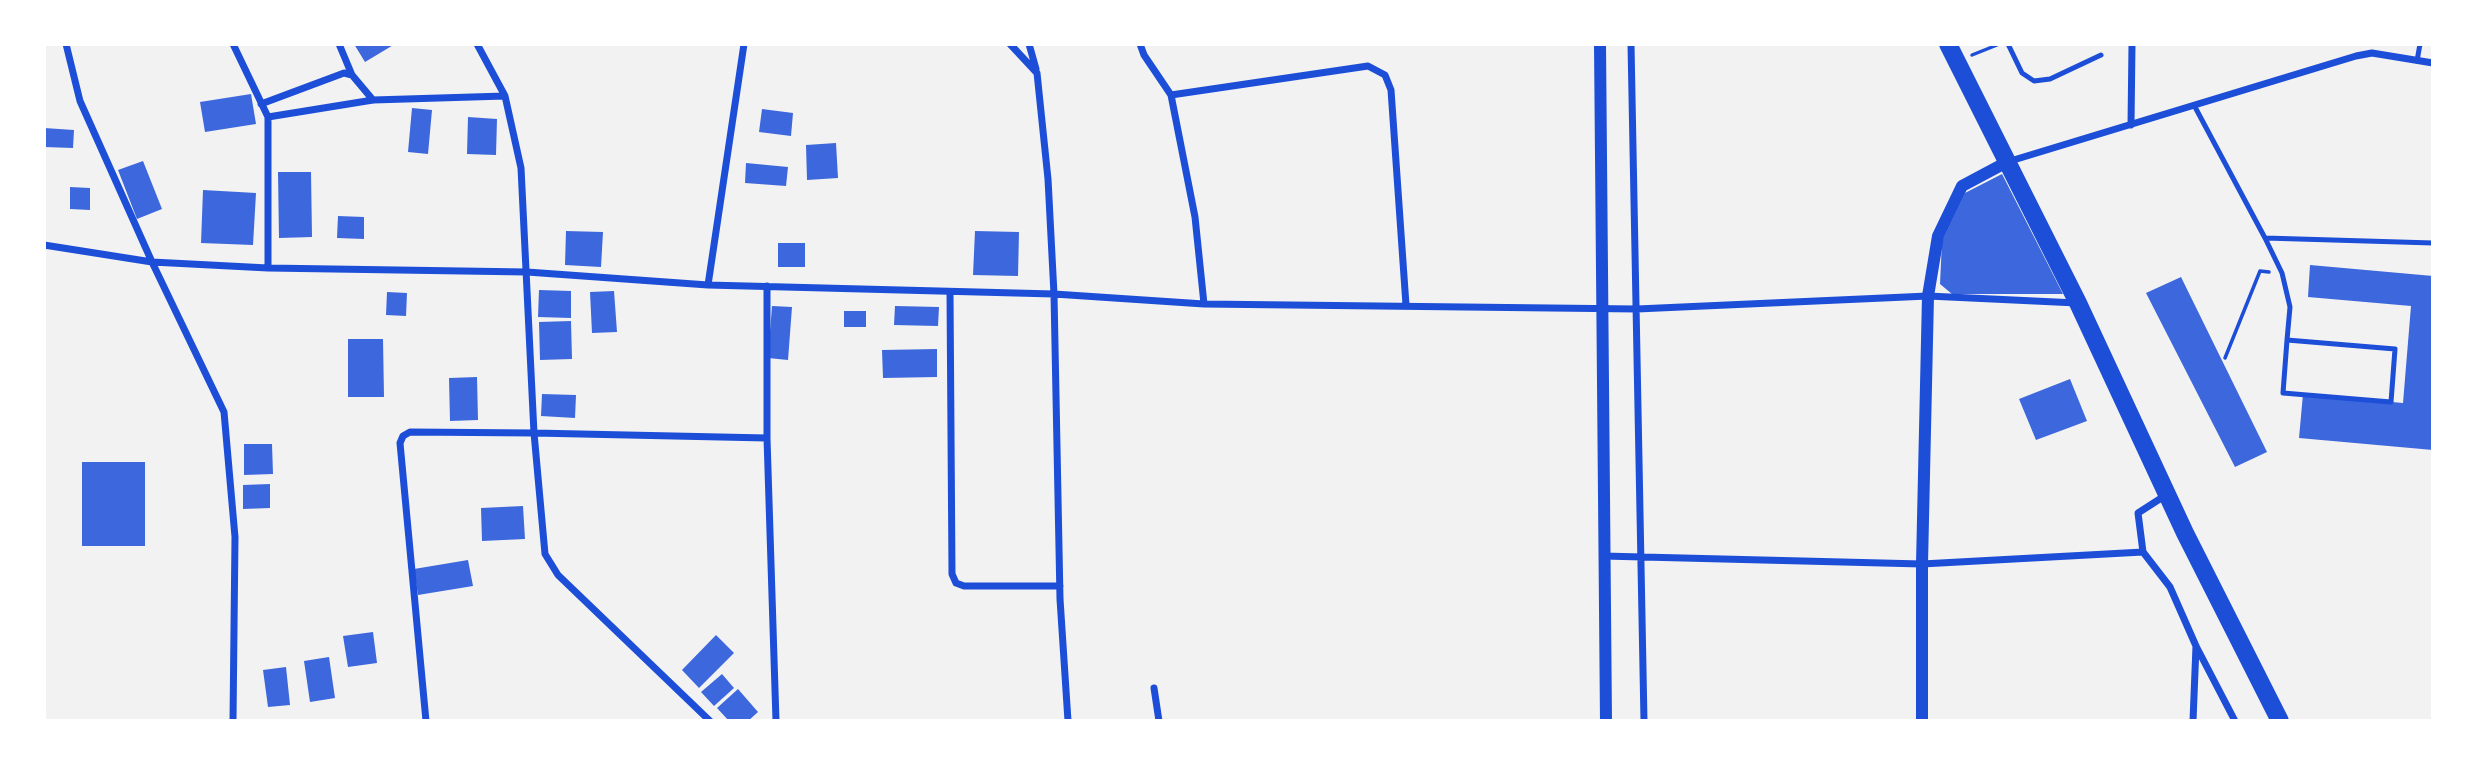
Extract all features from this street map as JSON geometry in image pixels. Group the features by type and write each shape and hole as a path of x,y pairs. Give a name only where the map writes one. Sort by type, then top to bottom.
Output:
{"highway":[{"path":"1948,44 2078,303 2167,495 2280,721"}],"street":[{"path":"66,44 80,101 152,262 224,412 236,537 233,721"},
{"path":"233,44 268,117 268,268"},
{"path":"339,44 352,75 373,100"},
{"path":"477,44 505,96 522,168 534,433 545,554 558,576 710,721"},
{"path":"708,285 744,44"},
{"path":"1010,44 1037,73"},
{"path":"1029,44 1037,73 1048,179 1054,294 1060,586 1068,721"},
{"path":"1140,44 1144,55 1171,95 1195,217 1204,304"},
{"path":"1600,44 1606,721"},
{"path":"1631,44 1644,721"},
{"path":"2131,125 2132,44"},
{"path":"2372,44 2372,53"},
{"path":"1922,721 1922,564 1928,296 1938,236 1962,186 2007,162 2356,56 2372,53 2433,63"},
{"path":"1171,95 1368,66 1385,75 1391,90 1406,305"},
{"path":"261,104 344,73 352,75"},
{"path":"268,117 373,100 505,96"},
{"path":"44,245 152,262 268,268 527,272 708,285 1054,294 1204,304 1637,310 1928,296 2078,303"},
{"path":"767,286 767,438 776,721"},
{"path":"950,292 952,574 956,583 964,586 1060,586"},
{"path":"426,721 400,443 403,436 410,432 767,438"},
{"path":"2167,495 2138,513 2143,552 2170,587 2196,646 2235,721"},
{"path":"1603,556 1922,564 2143,552"},
{"path":"2193,721 2196,646"},
{"path":"1154,688 1159,721"}],"lane":[{"path":"2008,44 2022,74 2034,81 2050,79 2101,55"},
{"path":"2417,61 2420,44"},
{"path":"2195,107 2282,274 2290,307 2287,340 2283,393 2391,402 2395,349 2287,340"},
{"path":"2265,238 2433,243"}],"path":[{"path":"1957,61 1999,44"},
{"path":"2225,358 2260,271 2282,274"}],"building":[{"path":"354,44 395,44 365,62"},
{"path":"251,94 256,124 205,132 200,102"},
{"path":"412,108 432,110 428,154 408,152"},
{"path":"762,109 793,113 791,136 759,132"},
{"path":"468,117 497,119 496,155 467,154"},
{"path":"44,128 74,130 73,148 44,147"},
{"path":"836,143 838,178 807,180 806,145"},
{"path":"143,161 162,209 137,219 118,170"},
{"path":"746,163 788,167 786,186 745,183"},
{"path":"278,172 311,172 312,237 279,238"},
{"path":"2002,174 2063,294 1952,294 1940,284 1942,241 1965,193"},
{"path":"70,187 90,188 90,210 70,209"},
{"path":"203,190 256,193 253,245 201,243"},
{"path":"338,216 364,217 364,239 337,238"},
{"path":"566,231 603,232 601,267 565,265"},
{"path":"975,231 1019,232 1018,276 973,275"},
{"path":"778,243 805,243 805,267 778,267"},
{"path":"2310,265 2433,276 2433,450 2299,438 2303,394 2403,403 2411,306 2308,297"},
{"path":"2181,277 2267,452 2235,467 2146,293"},
{"path":"539,290 571,291 571,318 538,317"},
{"path":"614,291 617,332 592,333 590,292"},
{"path":"387,292 407,293 406,316 386,315"},
{"path":"772,306 792,307 788,360 768,358"},
{"path":"895,306 939,307 938,326 894,325"},
{"path":"844,311 866,311 866,327 844,327"},
{"path":"571,321 572,359 540,360 539,322"},
{"path":"348,339 383,339 384,397 348,397"},
{"path":"937,349 937,377 883,378 882,350"},
{"path":"477,377 478,420 450,421 449,378"},
{"path":"2070,379 2087,421 2036,440 2019,399"},
{"path":"542,394 576,395 575,418 541,416"},
{"path":"244,444 272,444 273,474 244,475"},
{"path":"82,462 145,462 145,546 82,546"},
{"path":"270,484 270,508 243,509 243,485"},
{"path":"523,506 525,539 482,541 481,508"},
{"path":"468,560 473,586 418,595 414,569"},
{"path":"373,632 377,663 348,667 343,636"},
{"path":"716,635 734,653 699,688 682,670"},
{"path":"329,657 335,698 310,702 304,661"},
{"path":"286,667 290,705 268,707 263,670"},
{"path":"722,674 734,688 714,706 701,692"},
{"path":"738,689 758,712 748,721 729,721 717,708"}]}
